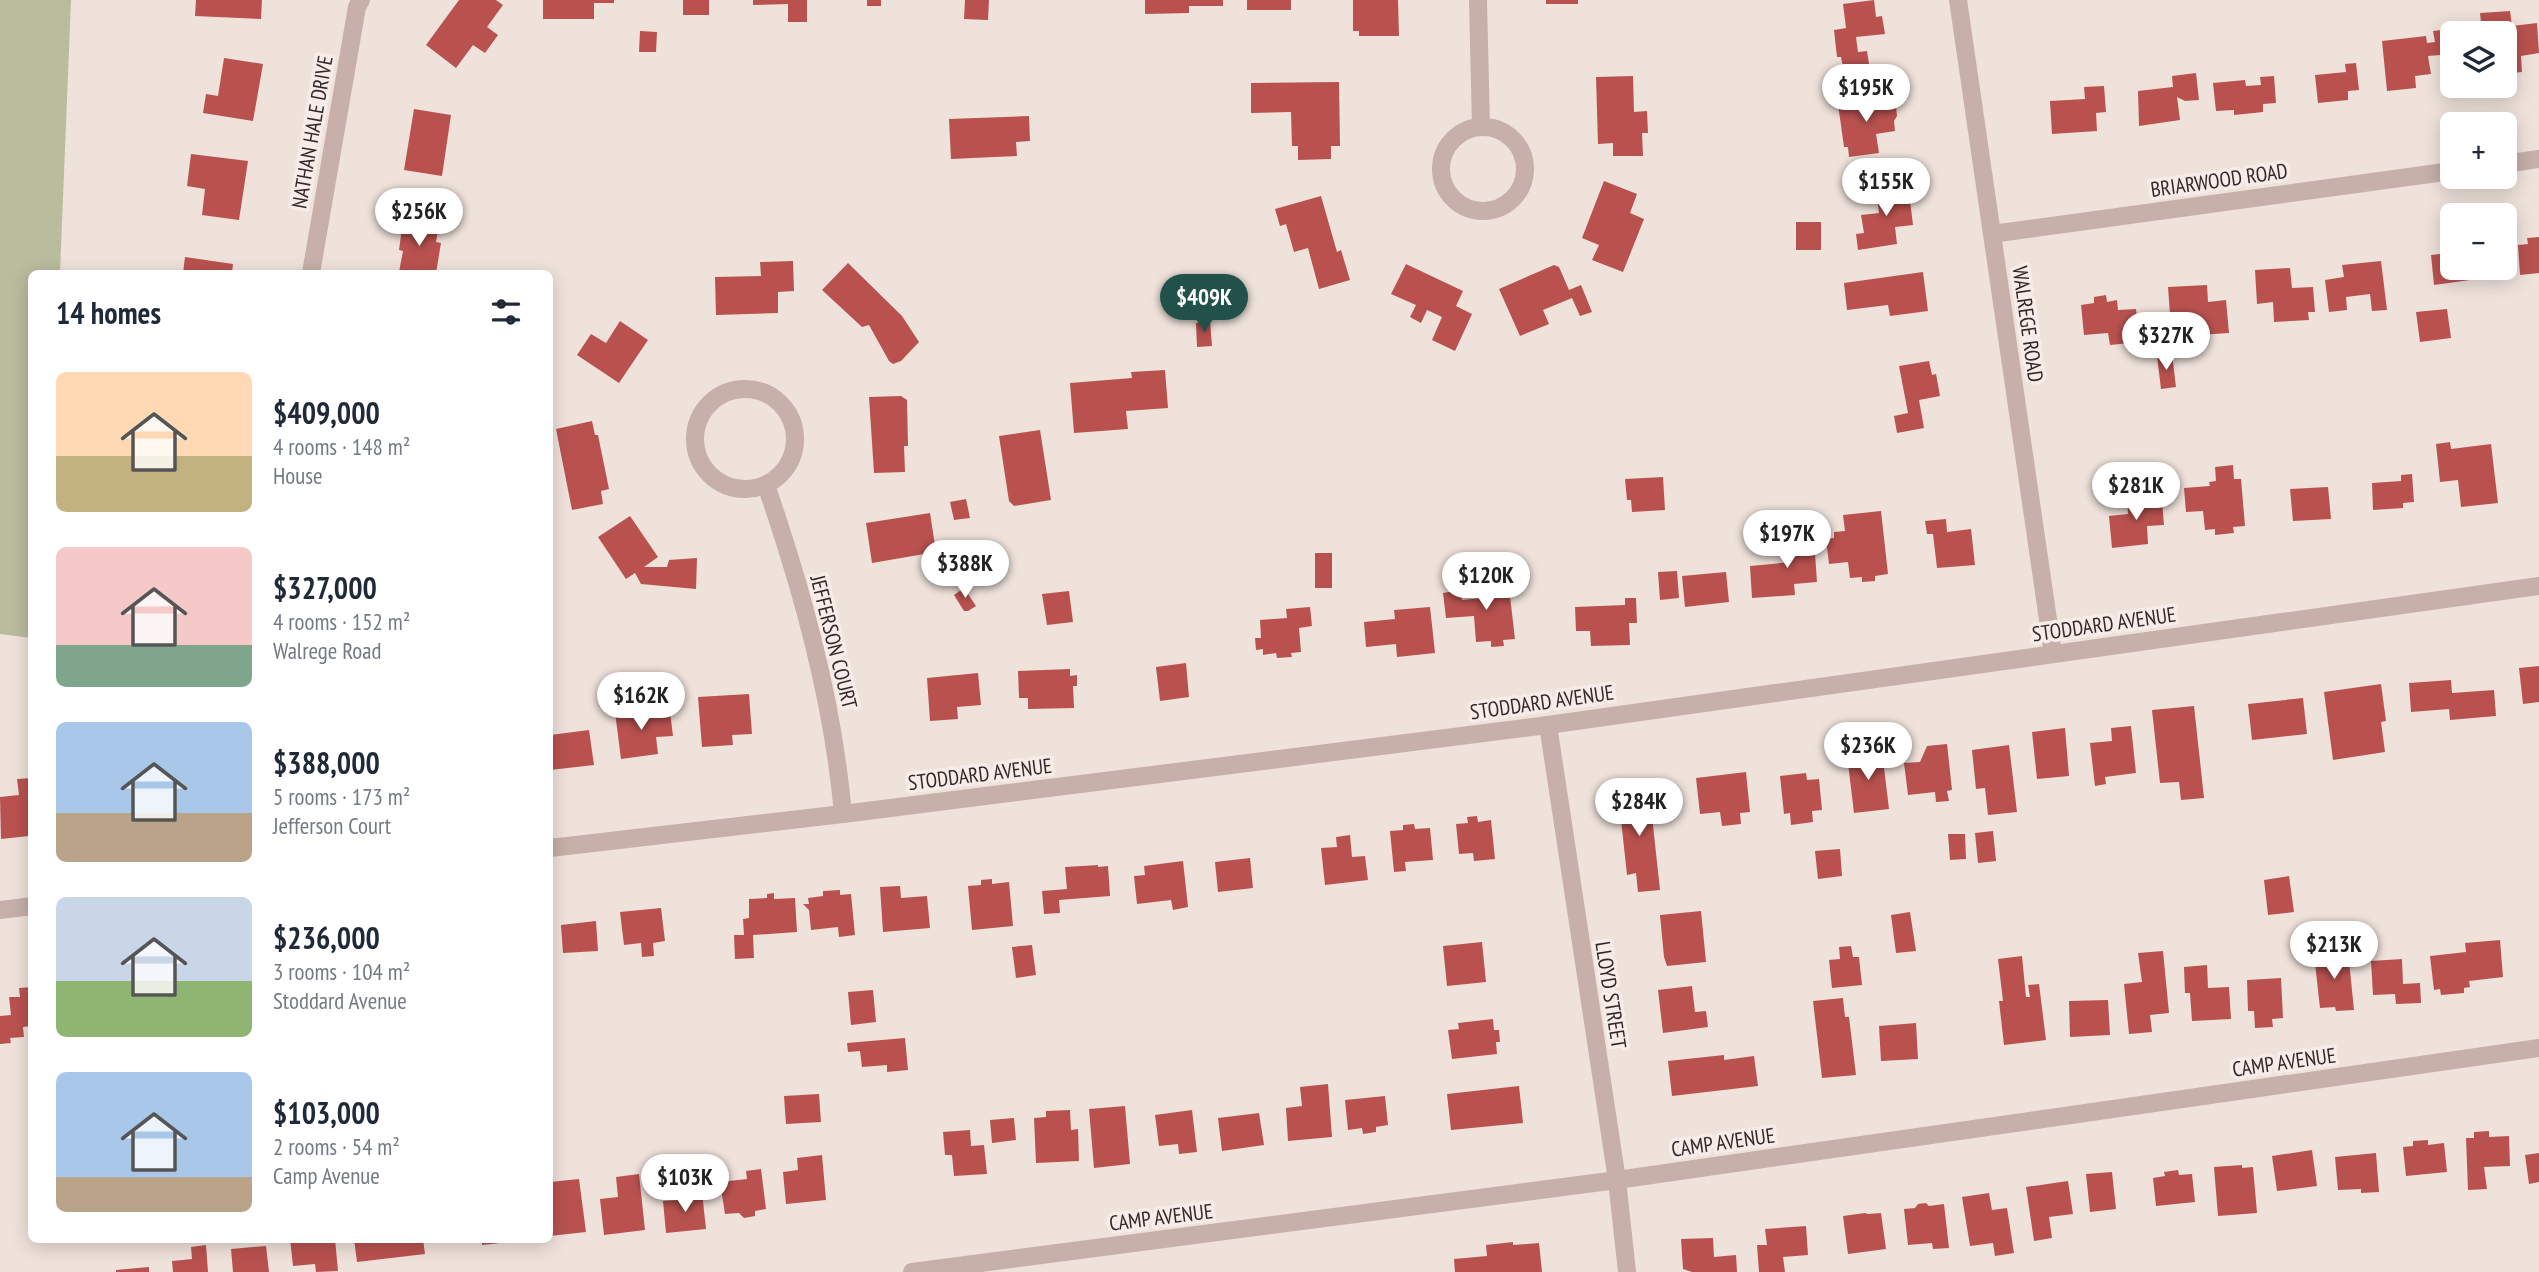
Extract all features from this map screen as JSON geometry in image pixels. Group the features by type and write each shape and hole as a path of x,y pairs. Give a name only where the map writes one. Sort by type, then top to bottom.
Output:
{"street":[{"name":"NATHAN HALE DRIVE","path":"312,270 357,7 361,0"},
{"path":"1478,0 1481,127"},
{"name":"WALREGE ROAD","path":"1958,0 2053,654"},
{"path":"1481,127 1494,128 1516,143 1523,155 1525,168 1518,193 1508,203 1483,211 1469,209 1456,202 1446,191 1441,177 1445,149 1454,138 1466,130 1481,127"},
{"path":"2517,162 2539,159"},
{"name":"BRIARWOOD ROAD","path":"1992,234 2440,173"},
{"path":"738,390 755,390 776,401 791,419 795,433 792,457 779,476 766,485 750,489 733,488 717,481 705,469 697,454 695,437 699,420 708,406 721,395 738,390"},
{"name":"JEFFERSON COURT","path":"766,485 797,583 825,690 843,814"},
{"name":"STODDARD AVENUE","path":"553,848 1548,725 2539,586"},
{"name":"LLOYD STREET","path":"1548,725 1617,1180 1627,1272"},
{"path":"0,910 28,906"},
{"name":"CAMP AVENUE","path":"912,1272 1617,1180 2539,1048"}],"green space":[{"path":"0,0 71,0 60,270 28,270 28,638 0,634"}],"building":[{"path":"196,0 262,0 261,19 195,16"},
{"path":"459,0 496,0 503,5 487,27 498,35 485,53 473,45 456,68 426,45"},
{"path":"543,0 614,0 614,3 594,3 594,19 543,19"},
{"path":"683,0 709,0 709,15 683,15"},
{"path":"753,0 807,0 807,22 788,22 788,4 753,5"},
{"path":"867,0 881,0 881,6 867,6"},
{"path":"965,0 989,0 988,20 964,19"},
{"path":"1145,0 1223,0 1223,6 1189,6 1189,13 1145,14"},
{"path":"1247,0 1291,0 1291,10 1247,10"},
{"path":"1353,0 1398,0 1399,36 1359,36 1359,31 1353,31"},
{"path":"1546,0 1578,0 1578,4 1546,4"},
{"path":"1874,0 1876,17 1882,16 1885,34 1856,37 1858,52 1867,51 1869,64 1843,67 1841,57 1837,57 1834,30 1846,28 1843,4"},
{"path":"2510,11 2511,21 2481,21 2480,13"},
{"path":"2537,23 2539,53 2521,56 2522,72 2517,73 2517,25"},
{"path":"2440,30 2440,55 2428,56 2431,74 2415,76 2416,88 2387,91 2382,41 2426,36 2427,43 2435,42 2433,31"},
{"path":"640,31 657,32 656,52 639,52"},
{"path":"224,58 263,64 253,121 203,113 206,94 218,96"},
{"path":"2356,63 2359,90 2348,91 2348,100 2318,103 2315,75 2346,72 2345,64"},
{"path":"2196,73 2199,100 2185,101 2177,97 2180,120 2139,126 2138,91 2173,87 2172,76"},
{"path":"1633,76 1634,112 1647,111 1648,133 1642,133 1643,156 1613,156 1613,143 1598,144 1596,77"},
{"path":"2274,76 2276,103 2263,104 2263,112 2234,115 2234,110 2216,111 2213,83 2245,80 2246,86 2261,85 2260,77"},
{"path":"1339,82 1340,146 1331,146 1331,159 1298,160 1298,146 1292,146 1291,112 1251,113 1251,83"},
{"path":"2104,86 2106,112 2096,113 2097,131 2052,134 2050,101 2085,99 2084,87"},
{"path":"1895,97 1895,131 1876,134 1879,153 1849,157 1848,147 1844,147 1838,104"},
{"path":"414,109 451,115 442,176 404,170"},
{"path":"1029,116 1030,141 1016,142 1017,156 951,159 949,119"},
{"path":"191,154 248,161 239,220 202,215 205,189 187,186"},
{"path":"1604,181 1637,194 1630,213 1644,219 1623,272 1592,260 1599,245 1582,238"},
{"path":"1908,184 1913,225 1895,227 1897,244 1858,250 1856,234 1864,233 1861,215 1879,213 1876,188"},
{"path":"1321,196 1337,252 1341,250 1350,280 1319,289 1308,248 1294,252 1286,224 1280,226 1275,209"},
{"path":"403,220 439,225 436,242 441,243 436,270 399,270 403,251 399,250"},
{"path":"1796,222 1821,222 1821,250 1796,250"},
{"path":"2539,237 2539,273 2520,275 2518,245 2528,244 2527,238"},
{"path":"2440,254 2440,280 2470,280 2434,285 2431,255"},
{"path":"185,257 233,264 232,270 183,270"},
{"path":"793,261 794,291 778,292 778,313 716,315 715,277 761,276 760,262"},
{"path":"2381,261 2387,310 2372,311 2370,294 2346,297 2347,310 2329,312 2325,280 2344,277 2342,265"},
{"path":"848,263 902,316 919,342 901,361 893,364 889,361 869,325 862,327 822,290"},
{"path":"1406,264 1463,291 1456,306 1472,314 1455,351 1432,340 1442,317 1427,310 1421,323 1410,317 1416,305 1391,294"},
{"path":"1554,265 1559,267 1569,290 1581,285 1592,312 1580,316 1572,298 1543,310 1549,324 1520,336 1499,289"},
{"path":"2290,268 2292,288 2313,287 2315,312 2308,312 2309,320 2274,322 2273,302 2257,304 2255,270"},
{"path":"1923,272 1928,311 1890,316 1888,305 1847,310 1844,283"},
{"path":"2207,285 2208,302 2226,300 2229,333 2198,335 2198,340 2172,342 2168,287"},
{"path":"2106,295 2107,302 2117,300 2118,310 2136,309 2140,342 2110,345 2108,333 2084,335 2081,305 2094,303 2094,297"},
{"path":"2447,309 2451,338 2420,342 2416,312"},
{"path":"620,321 648,340 619,383 577,355 591,334 606,343"},
{"path":"1210,321 1212,346 1197,347 1196,323"},
{"path":"2172,354 2176,387 2161,389 2157,356"},
{"path":"1929,361 1932,375 1936,374 1940,396 1919,400 1924,428 1897,433 1894,416 1908,413 1899,366"},
{"path":"1165,370 1168,408 1126,411 1128,429 1074,433 1070,383 1132,378 1131,372"},
{"path":"901,396 907,400 908,446 904,446 905,472 874,473 869,397"},
{"path":"592,421 595,435 598,435 609,489 601,491 603,504 572,510 556,429"},
{"path":"1040,430 1051,500 1014,506 1009,501 999,436"},
{"path":"2450,442 2451,449 2491,444 2498,503 2461,507 2458,480 2440,482 2436,444"},
{"path":"2233,465 2234,479 2241,479 2245,526 2233,527 2234,533 2215,535 2215,529 2205,530 2203,511 2186,512 2184,488 2210,486 2209,482 2216,481 2215,467"},
{"path":"2412,474 2414,502 2403,503 2403,508 2373,510 2372,483 2401,481 2401,475"},
{"path":"1663,477 1665,510 1632,512 1631,500 1627,500 1625,479"},
{"path":"2328,487 2331,519 2293,521 2290,489"},
{"path":"2148,495 2149,501 2162,500 2164,525 2147,526 2148,544 2112,548 2109,516 2128,514 2127,497"},
{"path":"966,499 970,518 954,520 950,502"},
{"path":"1881,511 1888,574 1875,576 1875,581 1862,582 1862,577 1850,578 1848,562 1829,564 1826,539 1834,538 1834,532 1845,531 1843,515"},
{"path":"930,513 936,552 872,563 866,523"},
{"path":"630,516 658,557 644,567 667,567 669,560 697,558 696,589 641,584 635,573 626,579 598,537"},
{"path":"1946,519 1947,532 1971,529 1975,565 1937,568 1933,534 1927,534 1925,521"},
{"path":"1813,525 1817,582 1794,584 1795,595 1752,598 1750,566 1792,562 1791,555 1800,555 1798,526"},
{"path":"1315,553 1332,553 1332,588 1315,588"},
{"path":"1677,571 1679,598 1660,600 1658,572"},
{"path":"1726,572 1729,602 1685,607 1682,576"},
{"path":"1508,579 1515,639 1503,640 1504,646 1491,647 1491,641 1476,642 1474,616 1446,618 1443,593 1461,590 1462,600 1483,598 1481,582"},
{"path":"964,588 976,606 968,611 964,611 954,595"},
{"path":"1069,591 1073,622 1047,625 1042,594"},
{"path":"1625,598 1636,598 1637,623 1629,623 1630,645 1591,646 1590,631 1576,631 1575,607 1625,605"},
{"path":"1310,607 1312,626 1299,628 1301,652 1291,653 1292,657 1277,658 1276,653 1263,655 1263,649 1256,650 1255,638 1261,638 1260,620 1287,618 1286,609"},
{"path":"1430,607 1435,653 1397,657 1396,644 1366,647 1364,622 1395,619 1394,610"},
{"path":"1186,663 1189,697 1160,701 1156,667"},
{"path":"2539,666 2539,702 2523,704 2519,668"},
{"path":"1070,669 1070,676 1077,675 1077,686 1073,686 1074,708 1028,709 1028,698 1019,698 1018,671"},
{"path":"978,673 981,705 957,707 958,719 930,721 927,678"},
{"path":"2451,680 2452,693 2494,690 2496,716 2450,720 2449,709 2411,712 2409,683"},
{"path":"2381,684 2386,721 2381,722 2385,752 2333,760 2324,692"},
{"path":"749,694 752,734 732,735 733,745 702,747 698,697"},
{"path":"2303,698 2307,734 2252,740 2248,704"},
{"path":"2194,706 2204,798 2181,800 2179,782 2160,783 2152,710"},
{"path":"652,707 653,715 670,712 673,736 656,737 658,754 621,759 615,712"},
{"path":"2131,726 2136,773 2105,777 2106,784 2095,786 2090,743 2112,741 2111,728"},
{"path":"2065,728 2069,776 2037,779 2032,732"},
{"path":"589,730 594,765 553,770 553,735"},
{"path":"1947,744 1952,790 1947,791 1949,801 1936,802 1935,792 1908,795 1904,763 1920,762 1927,746"},
{"path":"2009,745 2017,812 1988,815 1985,788 1976,789 1972,750"},
{"path":"1882,751 1889,809 1854,813 1847,755"},
{"path":"1746,772 1750,812 1740,813 1741,824 1722,826 1720,812 1700,814 1696,778"},
{"path":"1806,773 1807,780 1819,779 1822,810 1812,811 1813,822 1791,825 1790,813 1784,814 1780,776"},
{"path":"28,778 28,836 1,839 0,797 19,795 17,779"},
{"path":"1649,788 1660,890 1638,892 1636,873 1627,875 1618,792"},
{"path":"1477,816 1478,822 1491,820 1495,859 1474,861 1473,853 1459,854 1456,824 1468,823 1467,817"},
{"path":"1414,824 1415,829 1430,828 1433,860 1405,862 1406,871 1394,872 1390,831 1403,830 1403,825"},
{"path":"1993,831 1996,861 1978,863 1975,833"},
{"path":"1948,834 1965,834 1966,859 1950,860"},
{"path":"1350,835 1352,857 1365,856 1368,880 1325,885 1321,848 1337,847 1336,837"},
{"path":"1840,849 1842,876 1818,879 1815,851"},
{"path":"1250,858 1253,888 1218,892 1215,862"},
{"path":"1183,861 1188,907 1173,910 1171,900 1137,904 1134,876 1145,875 1144,866"},
{"path":"1108,866 1110,896 1059,900 1060,913 1044,914 1042,891 1067,889 1065,867"},
{"path":"2289,876 2294,912 2268,915 2264,880"},
{"path":"992,879 992,884 1009,882 1013,926 972,930 968,886 981,885 981,880"},
{"path":"900,886 901,898 927,896 930,928 883,932 880,887"},
{"path":"840,890 840,895 851,894 855,935 839,937 838,927 811,930 809,910 803,904 809,904 808,898 823,896 823,891"},
{"path":"774,893 774,899 795,898 797,932 753,935 754,958 735,959 734,935 744,935 743,919 749,918 749,899 767,898 767,894"},
{"path":"661,908 665,941 653,943 654,956 642,957 641,943 624,945 620,912"},
{"path":"1701,911 1706,962 1667,966 1660,915"},
{"path":"1910,912 1916,951 1896,953 1891,915"},
{"path":"596,921 598,951 563,953 561,925"},
{"path":"2500,940 2503,977 2469,981 2470,987 2464,988 2464,993 2441,995 2440,989 2434,990 2430,956 2466,952 2465,943"},
{"path":"1482,942 1486,982 1447,986 1443,946"},
{"path":"1032,945 1036,975 1016,978 1012,947"},
{"path":"1851,946 1853,957 1859,957 1862,985 1832,988 1829,960 1840,959 1839,947"},
{"path":"2163,951 2169,1013 2150,1015 2152,1032 2129,1034 2124,984 2142,982 2138,953"},
{"path":"2348,951 2354,1010 2320,1008 2314,954"},
{"path":"2022,956 2026,997 2030,997 2028,985 2039,984 2046,1040 2004,1045 1998,959"},
{"path":"2402,959 2403,984 2420,983 2421,1003 2396,1004 2395,994 2373,995 2371,961"},
{"path":"2207,965 2208,988 2229,987 2231,1019 2192,1021 2190,993 2185,993 2184,967"},
{"path":"2281,978 2283,1018 2272,1019 2273,1027 2255,1028 2254,1011 2248,1011 2247,980"},
{"path":"1692,986 1695,1012 1706,1011 1708,1027 1663,1033 1658,990"},
{"path":"28,987 28,1026 23,1027 24,1037 10,1038 11,1043 0,1044 0,1016 11,1015 9,997 20,997 19,988"},
{"path":"873,990 876,1022 851,1025 848,992"},
{"path":"1843,998 1845,1017 1849,1017 1856,1075 1822,1078 1813,1001"},
{"path":"2108,1000 2110,1035 2070,1037 2069,1001"},
{"path":"1493,1019 1494,1030 1499,1030 1497,1054 1452,1059 1448,1030 1459,1029 1458,1023"},
{"path":"1916,1023 1918,1059 1881,1061 1879,1026"},
{"path":"905,1038 908,1070 887,1072 887,1065 862,1067 860,1051 848,1052 847,1043"},
{"path":"1724,1055 1724,1060 1754,1056 1758,1086 1672,1096 1668,1061"},
{"path":"1328,1084 1332,1137 1288,1141 1286,1108 1302,1106 1300,1087"},
{"path":"1519,1086 1523,1123 1451,1130 1447,1094"},
{"path":"819,1094 821,1122 786,1124 784,1096"},
{"path":"1385,1096 1388,1125 1376,1127 1376,1132 1363,1134 1362,1128 1348,1130 1345,1100"},
{"path":"1125,1106 1130,1164 1094,1168 1089,1109"},
{"path":"1070,1110 1071,1130 1078,1129 1079,1161 1036,1163 1034,1118 1046,1117 1046,1111"},
{"path":"1192,1110 1197,1152 1179,1154 1178,1144 1159,1146 1155,1115"},
{"path":"1259,1113 1264,1145 1222,1151 1218,1118"},
{"path":"1014,1118 1016,1140 992,1143 990,1120"},
{"path":"970,1130 971,1146 984,1145 987,1174 954,1176 952,1155 945,1155 943,1132"},
{"path":"2489,1131 2489,1137 2509,1136 2510,1166 2484,1167 2487,1189 2468,1190 2466,1138 2474,1138 2474,1132"},
{"path":"2428,1140 2428,1145 2444,1143 2447,1172 2406,1176 2403,1147 2413,1146 2413,1141"},
{"path":"2312,1150 2317,1186 2277,1191 2272,1156"},
{"path":"2376,1153 2379,1192 2361,1193 2361,1189 2338,1190 2335,1157"},
{"path":"2539,1153 2539,1182 2529,1184 2525,1155"},
{"path":"822,1155 826,1200 786,1204 783,1172 798,1170 797,1158"},
{"path":"2242,1165 2242,1168 2253,1167 2257,1213 2218,1216 2214,1167"},
{"path":"761,1169 766,1209 755,1211 755,1216 744,1218 739,1213 725,1214 720,1182 747,1179 746,1171"},
{"path":"2178,1170 2179,1175 2192,1174 2195,1202 2156,1206 2153,1178 2165,1176 2164,1172"},
{"path":"2112,1172 2116,1209 2090,1212 2086,1174"},
{"path":"639,1174 645,1230 604,1235 600,1199 618,1197 616,1177"},
{"path":"579,1179 586,1232 553,1236 553,1182"},
{"path":"2068,1181 2073,1214 2049,1217 2052,1238 2034,1241 2026,1187"},
{"path":"702,1192 706,1229 666,1233 663,1201 693,1199 692,1193"},
{"path":"1989,1193 1992,1210 2007,1208 2014,1253 1995,1256 1993,1243 1970,1246 1962,1197"},
{"path":"1926,1203 1929,1206 1944,1204 1949,1248 1933,1249 1932,1243 1908,1245 1904,1209"},
{"path":"1881,1213 1886,1249 1848,1254 1843,1216"},
{"path":"1806,1226 1808,1255 1783,1257 1785,1272 1759,1272 1757,1245 1767,1245 1765,1229"},
{"path":"1713,1238 1714,1257 1736,1255 1737,1272 1692,1272 1683,1269 1681,1239"},
{"path":"1513,1242 1513,1245 1539,1243 1542,1272 1455,1272 1454,1259 1487,1256 1486,1245"},
{"path":"290,1243 335,1243 338,1271 316,1272 315,1264 293,1266"},
{"path":"355,1243 424,1243 425,1254 357,1262"},
{"path":"206,1245 208,1272 173,1272 172,1261 192,1259 191,1247"},
{"path":"266,1246 269,1272 233,1272 231,1249"},
{"path":"149,1267 149,1272 116,1272 116,1270"}]}
